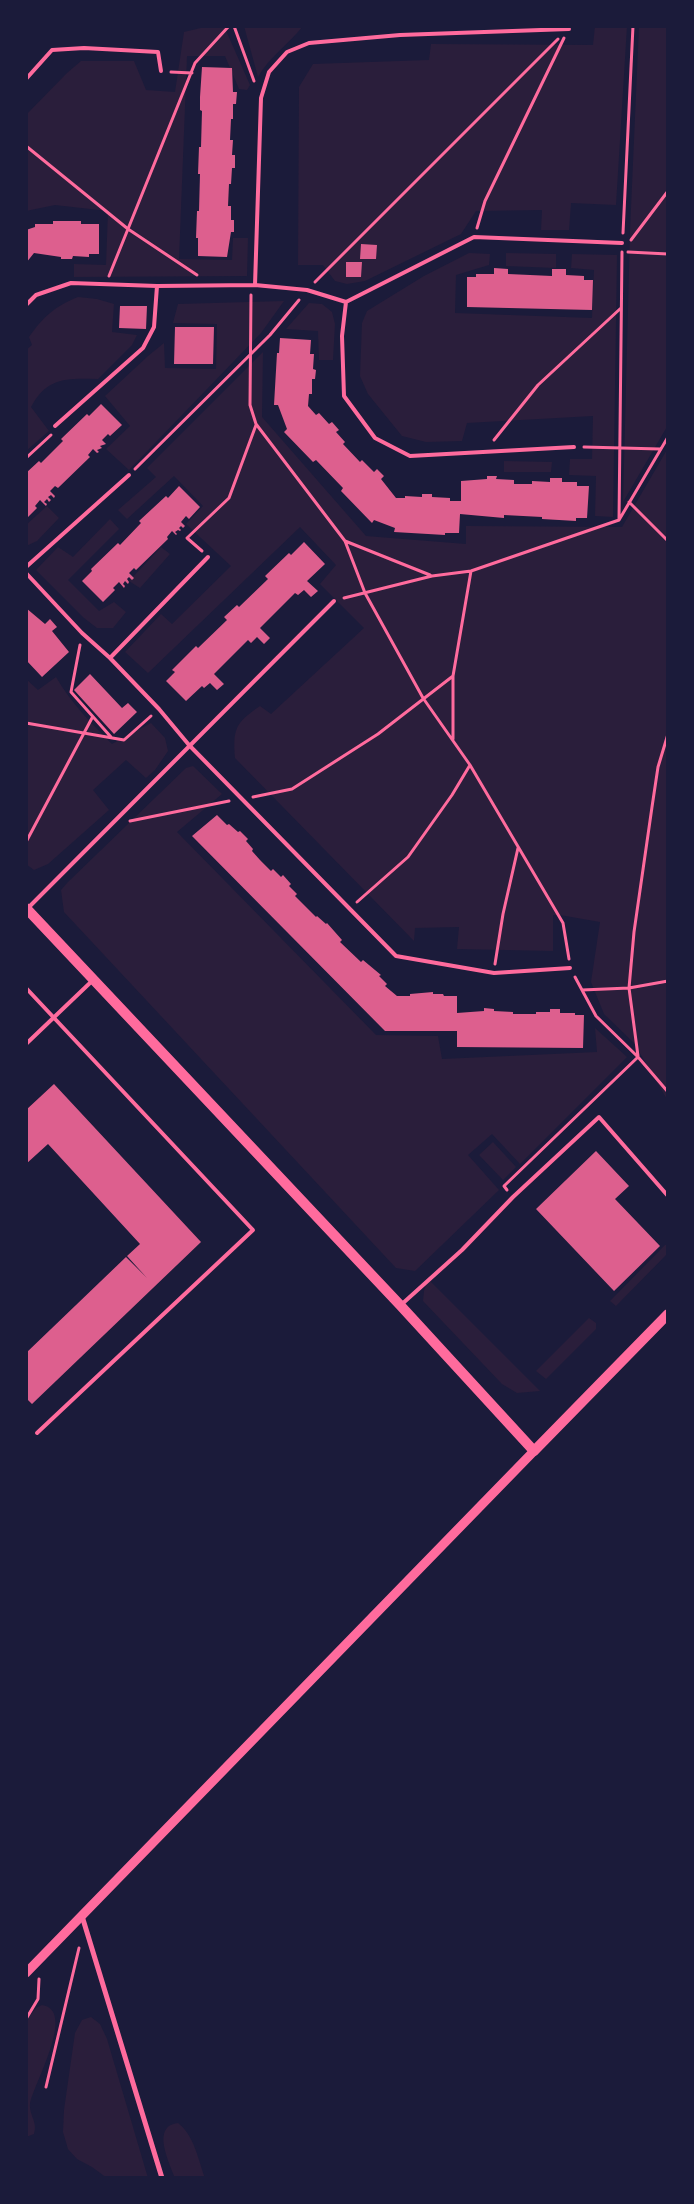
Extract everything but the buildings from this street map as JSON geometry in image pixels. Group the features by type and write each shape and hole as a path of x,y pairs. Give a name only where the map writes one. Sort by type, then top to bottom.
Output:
{"main road":[{"path":"27,909 400,1305 534,1451 668,1314"}],"street":[{"path":"26,1973 534,1451"},
{"path":"82,1915 162,2178"}],"lane":[{"path":"255,285 260,98 269,72 287,52 309,43 400,35 569,29"},
{"path":"26,80 52,50 84,48 158,52 161,71"},
{"path":"26,305 36,295 71,283 157,286 255,285 307,290 346,302 474,237 622,243"},
{"path":"55,426 143,348 154,327 157,286"},
{"path":"346,302 342,336 344,396 375,438 410,456 574,447"},
{"path":"26,567 129,475"},
{"path":"110,658 208,557"},
{"path":"26,573 82,633 110,658 159,709 189,745 241,799 396,956 494,973 570,968"},
{"path":"27,909 334,601"},
{"path":"26,1044 94,979"},
{"path":"26,988 253,1230 37,1434"},
{"path":"400,1305 462,1250 513,1197 599,1117 668,1196"}],"path":[{"path":"106,284 195,63 229,26"},
{"path":"234,26 260,98"},
{"path":"619,520 622,243 633,26"},
{"path":"474,237 485,201 569,29"},
{"path":"129,475 270,336 307,290 569,29"},
{"path":"161,71 192,73"},
{"path":"26,146 128,229 214,286"},
{"path":"628,244 668,190"},
{"path":"622,251 668,254"},
{"path":"255,285 251,297 250,405 256,424 345,541 365,593 423,698 470,765 562,923 570,968 596,1016 638,1057 668,1092"},
{"path":"485,452 538,385 621,308"},
{"path":"208,557 186,538 230,498 256,424"},
{"path":"26,458 52,433 55,426"},
{"path":"334,601 432,576 471,571 619,520 668,437"},
{"path":"574,447 661,448"},
{"path":"629,502 668,542"},
{"path":"345,541 432,576"},
{"path":"453,741 453,676 471,571"},
{"path":"82,633 71,692 111,738"},
{"path":"111,825 292,789 378,734 453,676"},
{"path":"26,723 124,740 159,709"},
{"path":"26,842 92,718"},
{"path":"638,1057 630,988 634,932 658,767 668,734"},
{"path":"349,909 408,857 452,795 470,765"},
{"path":"494,973 503,914 518,847"},
{"path":"582,990 630,988 668,981"},
{"path":"513,1197 504,1186 638,1057"},
{"path":"46,2087 85,1925"},
{"path":"26,2019 38,1999 41,1958"}],"shaded area":[{"path":"209,26 224,26 250,85 247,90 239,89 225,56 187,56 179,259 232,260 233,238 248,238 247,276 74,277 74,264 106,265 108,211 55,205 26,211 26,115 81,61 134,61 146,90 175,92 184,32"},
{"path":"244,26 303,26 268,63 258,77"},
{"path":"595,26 627,26 616,205 571,203 569,230 541,230 542,210 476,211 461,234 365,281 347,284 335,281 323,265 298,265 299,87 313,64 429,60 431,44 593,45"},
{"path":"639,26 668,26 668,425 623,502 630,231"},
{"path":"469,253 490,254 489,265 456,275 455,313 592,318 594,270 571,268 572,254 617,255 613,517 595,516 596,476 569,475 570,459 592,459 593,416 467,423 462,441 426,442 402,436 368,394 360,376 362,323 367,311 424,276"},
{"path":"506,253 556,254 556,268 506,266"},
{"path":"78,297 97,299 114,304 112,332 137,335 132,345 98,379 59,381 44,390 37,397 31,407 49,431 26,451 26,350 32,345 29,337 50,313"},
{"path":"284,301 261,333 129,470 106,449 130,426 105,396 164,343 165,368 216,369 217,324 173,323 178,304"},
{"path":"309,303 322,304 332,312 335,324 333,360 319,360 318,331 286,329"},
{"path":"263,352 262,417 366,536 466,544 466,526 622,527 668,448 668,1101 634,1043 604,1014 591,982 600,922 553,915 553,951 457,949 459,927 415,928 414,941 235,758 235,733 245,717 260,706 271,714 364,628 320,584 336,565 300,527 148,673 125,652 161,614 172,624 231,566 186,524 203,506 174,476 127,519 118,510 156,477 147,468"},
{"path":"504,461 552,462 551,472 504,472"},
{"path":"47,506 59,518 37,541 26,546 26,525"},
{"path":"110,519 119,529 68,580 99,611 114,602 126,612 113,628 97,628 84,618 36,570 58,547 73,557"},
{"path":"161,547 170,554 140,588 129,581"},
{"path":"56,677 75,704 112,744 151,723 165,738 168,751 155,770 146,778 126,760 93,790 109,810 48,864 34,870 26,864 26,679 38,690"},
{"path":"193,766 222,794 177,832 376,1035 438,1036 442,1059 597,1052 595,1028 627,1057 520,1164 492,1134 468,1155 499,1190 415,1271 396,1268 64,912 61,890 68,882 186,768"},
{"path":"493,1142 516,1167 503,1180 479,1155"},
{"path":"665,1245 668,1245 668,1253 616,1306 610,1301"},
{"path":"428,1279 540,1391 517,1393 502,1384 423,1301"},
{"path":"589,1318 596,1323 596,1329 546,1379 536,1371"},
{"path":"42,2005 52,2010 55,2020 54,2034 30,2104 35,2126 34,2134 26,2137 26,2021 36,2008"},
{"path":"91,2017 100,2024 107,2039 148,2178 107,2178 77,2159 68,2149 63,2132 64,2110 75,2033 82,2020"},
{"path":"178,2123 192,2141 205,2178 175,2178 166,2154 164,2138 165,2131 170,2126"}]}
